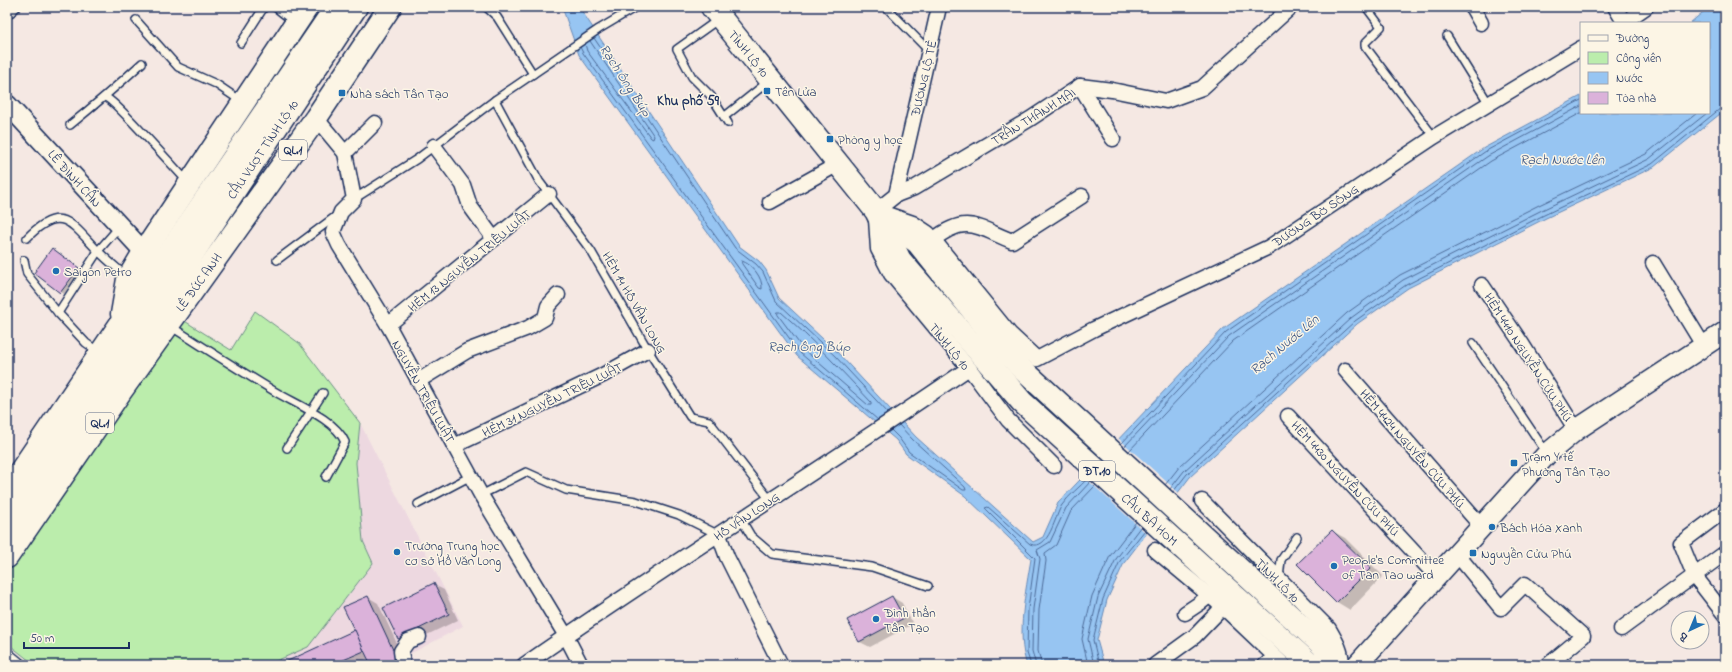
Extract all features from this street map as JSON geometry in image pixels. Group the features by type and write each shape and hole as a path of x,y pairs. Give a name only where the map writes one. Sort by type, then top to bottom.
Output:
{"main road":[{"name":"CẦU VƯỢT TỈNH LỘ 10","path":"100,353 121,321 137,282 155,252 319,7"},
{"name":"CẦU VƯỢT TỈNH LỘ 10","path":"155,252 336,7"},
{"name":"CẦU VƯỢT TỈNH LỘ 10","path":"187,278 356,7"},
{"name":"CẦU VƯỢT TỈNH LỘ 10","path":"160,320 168,291 187,278 278,147 371,7"},
{"name":"LÊ ĐỨC ANH","path":"187,278 316,118 390,7"},
{"name":"TỈNH LỘ 10","path":"716,12 876,211 900,260"},
{"path":"155,252 189,184 301,15"},
{"name":"TỈNH LỘ 10","path":"876,211 926,242"},
{"name":"CẦU BÀ HOM","path":"926,242 997,341 1023,370 1327,656"},
{"name":"CẦU BÀ HOM","path":"900,260 1022,402 1311,665"},
{"path":"160,320 187,278"},
{"name":"LÊ ĐỨC ANH","path":"7,557 65,473 160,320"},
{"name":"QL.1","path":"7,525 92,402 160,320"},
{"path":"1357,665 1547,454 1576,430 1703,345 1725,332"},
{"path":"7,491 100,353"},
{"path":"65,473 92,402"},
{"path":"7,470 50,429"}],"street":[{"name":"ĐƯỜNG LỘ TẺ","path":"896,195 930,52 939,7"},
{"name":"TRẦN THANH MẠI","path":"896,195 914,188 1030,119 1080,86 1112,90 1166,101 1202,88 1291,7"},
{"path":"1472,7 1481,23"},
{"path":"1615,7 1622,22"},
{"path":"1624,22 1646,7"},
{"name":"ĐƯỜNG BỜ SÔNG","path":"1037,359 1094,329 1269,246 1434,137 1580,49"},
{"path":"1080,86 1113,139"},
{"name":"LÊ ĐÌNH CẨN","path":"7,104 66,166 119,226 155,252"},
{"path":"316,118 345,153 354,199"},
{"path":"345,153 375,123"},
{"path":"434,146 463,185 470,206 494,239"},
{"path":"770,202 838,164"},
{"name":"HẺM 13 NGUYỄN TRIỆU LUẬT","path":"388,325 549,194"},
{"path":"876,211 896,195"},
{"path":"926,242 948,229 969,224 1012,241 1082,196"},
{"name":"NGUYỄN TRIỆU LUẬT","path":"354,199 341,212 333,232 339,245 388,325 481,495 566,636 581,665"},
{"name":"TỈNH LỘ 10","path":"876,211 878,249 886,266 969,368 1014,428 1054,466"},
{"name":"TỈNH LỘ 10","path":"926,242 1010,334 1037,359"},
{"path":"1653,263 1703,345"},
{"name":"HẺM 4410 NGUYỄN CỬU PHÚ","path":"1482,285 1522,344 1576,430"},
{"path":"418,381 467,351 528,328 545,318 548,306 558,295"},
{"name":"HẺM 31 NGUYỄN TRIỆU LUẬT","path":"454,446 603,376 648,350"},
{"name":"HỒ VĂN LONG","path":"524,665 741,519 878,431 969,368"},
{"name":"HẺM 4424 NGUYỄN CỬU PHÚ","path":"1345,370 1481,526"},
{"name":"HẺM 4430 NGUYỄN CỬU PHÚ","path":"1288,416 1436,576"},
{"name":"TỈNH LỘ 10","path":"1202,501 1278,580 1329,630 1338,644 1342,657 1342,665"},
{"path":"1725,510 1680,543 1694,575 1725,614"},
{"path":"719,535 728,557 781,665"},
{"path":"1155,550 1224,606 1284,665"},
{"path":"1621,629 1725,553"},
{"path":"1456,554 1501,608 1524,584 1583,636 1548,665"},
{"path":"1184,613 1200,604 1210,595"},
{"path":"1155,665 1194,636 1224,606"},
{"path":"403,665 401,651 408,642 419,637"},
{"path":"7,656 18,665"}],"lane":[{"path":"7,16 17,7"},
{"path":"240,43 264,7"},
{"path":"275,7 301,15"},
{"path":"486,7 497,17 533,74"},
{"path":"354,199 434,146 495,100 599,29 636,7"},
{"path":"886,7 930,52"},
{"path":"1366,7 1381,27 1365,43 1365,46 1434,137"},
{"path":"716,12 677,49 692,77 711,96 726,120 770,80"},
{"path":"136,20 178,67 216,84 243,102"},
{"path":"1447,36 1489,104"},
{"path":"70,125 94,104 105,97 142,63"},
{"path":"105,97 110,98 124,112 134,125 189,184"},
{"name":"HẺM 14 HỒ VĂN LONG","path":"495,100 539,181 591,251 648,350 690,417 709,421 770,500"},
{"path":"277,260 341,212"},
{"path":"27,238 35,230 50,220 64,219 75,225 98,251 137,282"},
{"path":"58,313 98,251 119,226"},
{"path":"24,260 27,274 58,313 86,343 100,353"},
{"path":"160,320 274,391 310,411 342,434 345,442 326,477"},
{"path":"1473,343 1547,454"},
{"path":"287,448 323,393"},
{"path":"481,495 526,472 566,490 636,500 680,515 719,535"},
{"path":"418,504 471,476"},
{"path":"741,519 751,536 772,554 872,567 928,586"},
{"path":"1278,580 1281,560 1297,537"},
{"path":"1260,665 1273,654"}],"shaded area":[{"name":"Trường Trung học cơ sở Hồ Văn Long","path":"360,423 463,626 410,654 416,665 267,665 308,647 373,563 363,541 356,463"}],"green space":[{"path":"255,311 299,343 360,423 356,463 363,541 373,563 308,647 267,665 35,665 7,643 7,573 183,320 231,350"}],"water":[{"name":"Rạch Nước Lên","path":"562,7 579,7 739,246 759,261 766,270 779,298 838,353 916,437 1033,542 1043,537 1058,503 1223,329 1484,148 1580,97 1580,114 1710,114 1710,22 1691,22 1709,7 1725,7 1725,110 1654,167 1546,218 1408,288 1357,324 1190,477 1124,563 1107,600 1097,640 1104,665 1027,665 1022,640 1022,626 1031,559 965,496 906,454 896,440 797,356 579,55"}],"pier":[{"path":"1118,438 1180,494 1148,535 1082,475"}],"building":[{"name":"Saigon Petro","path":"52,248 79,268 60,293 34,273"},
{"name":"People's Committee of Tan Tao ward","path":"1332,530 1371,568 1336,603 1297,564"},
{"path":"434,583 449,614 398,639 383,608"},
{"path":"368,596 400,665 371,665 343,607"},
{"name":"Đình thần Tân Tạo","path":"892,596 904,618 859,642 847,620"},
{"path":"355,630 364,651 332,665 279,665"}],"place":[{"name":"Tên Lửa","path":"767,91"},
{"name":"Nhà sách Tân Tạo","path":"342,93"},
{"name":"Phòng y học","path":"830,139"},
{"name":"Saigon Petro","path":"56,271"},
{"name":"Trạm Y tế Phường Tân Tạo","path":"1514,463"},
{"name":"Bách Hóa Xanh","path":"1492,527"},
{"name":"Trường Trung học cơ sở Hồ Văn Long","path":"397,552"},
{"name":"Nguyễn Cửu Phú","path":"1473,553"},
{"name":"People's Committee of Tan Tao ward","path":"1334,566"},
{"name":"Đình thần Tân Tạo","path":"876,619"}],"district":[{"name":"Khu phố 59","path":"688,100"}],"water label":[{"name":"Rạch Ông Búp","path":"626,80"},
{"name":"Rạch Ông Búp","path":"809,346"}]}
